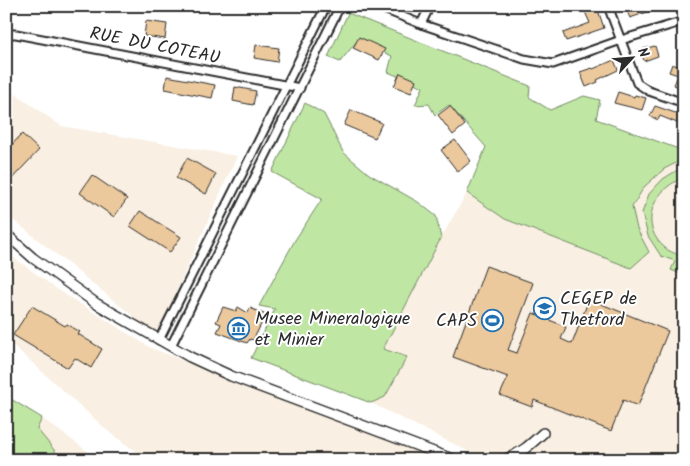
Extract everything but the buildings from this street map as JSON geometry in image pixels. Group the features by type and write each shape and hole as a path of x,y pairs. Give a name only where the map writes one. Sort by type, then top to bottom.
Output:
{"main road":[{"path":"6,234 33,258 97,304 159,340 231,376 455,460"},
{"path":"504,460 515,456 527,448 543,433"}],"street":[{"path":"159,340 326,6"},
{"path":"171,346 340,6"},
{"path":"376,6 524,60 553,64 621,40 684,21"},
{"path":"421,24 430,6"},
{"path":"608,6 637,83 649,91 684,103"},
{"name":"RUE DU COTEAU","path":"6,37 9,34 16,34 300,88"},
{"path":"242,175 254,179"},
{"path":"191,275 204,280"}],"shaded area":[{"path":"6,87 61,126 237,156 157,335 6,214"},
{"name":"CEGEP de Thetford","path":"684,159 684,460 486,460 371,403 385,397 407,358 383,349 438,243 467,193 505,219 649,252 637,229 632,207 644,187 664,169"},
{"path":"6,252 58,290 151,348 438,460 148,460 109,432 6,339"},
{"path":"6,396 42,418 99,460 6,460"}],"green space":[{"path":"348,13 530,86 529,97 550,110 584,96 600,100 596,119 684,151 684,159 664,169 644,187 632,207 637,229 649,252 631,268 505,219 467,193 486,147 449,105 435,115 429,104 415,105 423,87 388,72 392,56 357,41 340,62 328,57"},
{"path":"305,103 324,114 343,152 369,174 418,202 436,216 441,238 383,349 407,357 385,397 371,403 251,358 275,309 259,306 295,240 322,199 272,172"},
{"path":"684,168 684,178 665,189 658,197 651,217 656,237 663,246 675,254 684,256 684,275 671,270 675,261 661,256 648,236 642,213 649,194 663,179"},
{"path":"6,396 42,418 37,429 59,456 65,460 6,460"}],"place":[{"name":"CEGEP de Thetford","path":"544,308"},
{"name":"CAPS","path":"493,320"},
{"name":"Musee Mineralogique et Minier","path":"239,328"}]}
